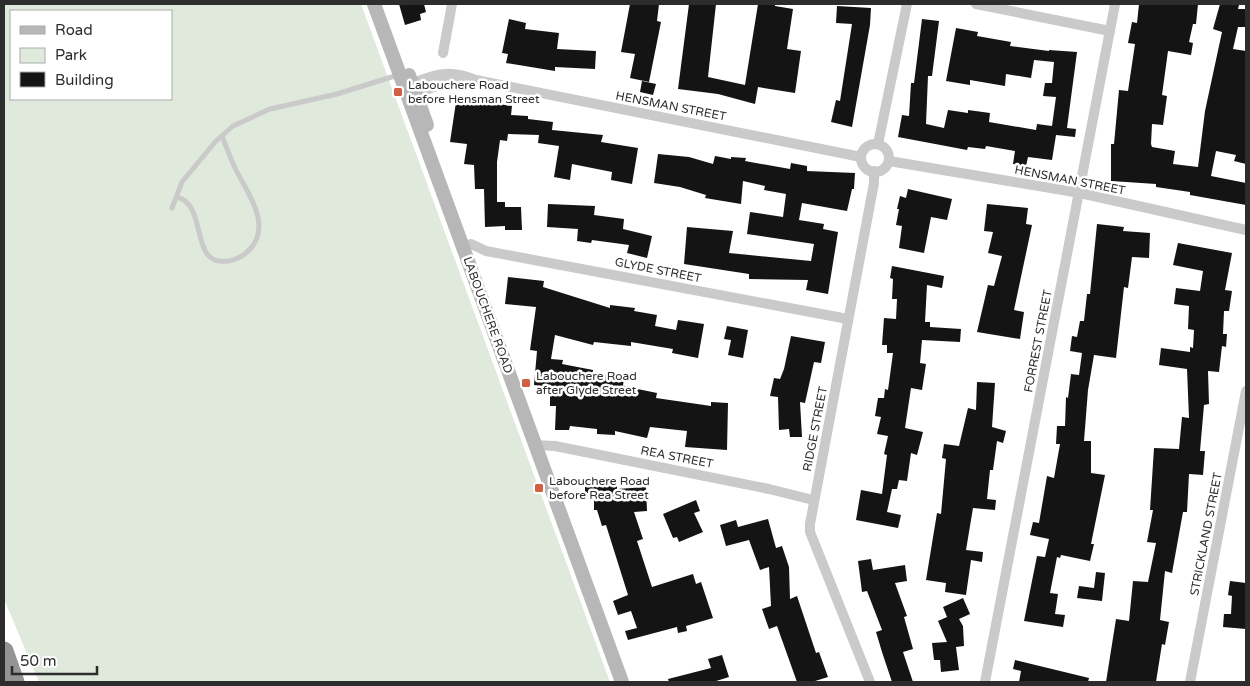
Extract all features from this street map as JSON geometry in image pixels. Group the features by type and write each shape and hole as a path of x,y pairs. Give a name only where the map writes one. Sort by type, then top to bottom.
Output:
{"highway":[{"path":"4,650 15,679"}],"main road":[{"name":"LABOUCHERE ROAD","path":"374,4 407,84 467,245 622,682"},
{"name":"LABOUCHERE ROAD","path":"383,4 407,84"},
{"name":"LABOUCHERE ROAD","path":"539,445 630,682"}],"street":[{"path":"443,53 452,4"},
{"path":"878,144 907,4"},
{"path":"976,4 1110,30"},
{"name":"FORREST STREET","path":"985,682 1115,4"},
{"name":"HENSMAN STREET","path":"407,84 424,76 442,74 464,75 476,80 861,156"},
{"path":"878,144 886,149 889,160 881,170 874,172 866,168 861,156 870,145 878,144"},
{"name":"HENSMAN STREET","path":"889,160 1080,192 1246,230"},
{"name":"RIDGE STREET","path":"870,682 810,532 814,500 874,183 874,172"},
{"name":"GLYDE STREET","path":"467,245 848,319"},
{"name":"STRICKLAND STREET","path":"1190,682 1246,391"},
{"name":"REA STREET","path":"539,445 740,483 814,500"}],"lane":[{"path":"172,208 182,182 198,161 233,126 270,108 338,94 407,84"},
{"path":"177,197 184,200 194,213 203,250 212,259 221,262 239,258 254,244 258,233 257,213 222,136"}],"green space":[{"path":"4,4 361,4 610,682 39,682 4,599"}],"building":[{"path":"399,4 424,4 426,12 420,14 421,20 405,25"},
{"path":"630,4 659,4 657,21 661,22 649,82 630,78 635,54 621,52"},
{"path":"689,4 716,4 708,77 745,85 758,4 775,4 775,6 793,9 787,49 801,51 795,93 758,87 755,104 718,94 678,89"},
{"path":"1139,4 1198,4 1196,24 1193,24 1189,42 1193,43 1191,55 1168,51 1162,95 1167,96 1163,125 1152,124 1151,144 1152,147 1175,151 1173,164 1198,167 1205,111 1222,32 1213,29 1220,4 1239,5 1238,9 1246,9 1246,27 1238,27 1233,49 1246,51 1246,164 1234,161 1236,155 1216,151 1211,176 1246,183 1246,205 1190,195 1190,192 1156,187 1156,184 1111,181 1111,144 1114,144 1119,90 1128,91 1135,44 1128,43 1132,22 1137,23"},
{"path":"837,6 871,8 870,25 852,127 831,122 836,100 840,101 852,24 836,23"},
{"path":"509,19 526,23 525,29 559,33 557,49 596,51 595,69 555,67 555,71 506,63 508,54 502,53"},
{"path":"922,19 939,21 932,76 928,76 926,124 944,128 948,110 968,113 968,110 990,113 989,122 1036,130 1037,124 1052,126 1056,97 1043,96 1045,83 1052,83 1054,62 1034,60 1031,78 1006,74 1005,86 970,80 970,85 946,81 956,28 978,32 977,36 1011,42 1010,46 1049,51 1077,52 1067,128 1076,129 1075,137 1056,135 1052,160 1028,157 1026,166 1013,164 1015,151 986,146 985,149 968,147 967,150 898,137 902,115 909,116 911,83 914,83"},
{"path":"642,81 656,84 653,95 640,92"},
{"path":"474,100 512,106 511,115 528,116 528,119 553,122 552,130 603,135 601,142 638,148 632,184 611,180 612,172 572,164 570,180 554,177 559,146 538,143 539,135 508,134 507,141 500,140 497,162 497,202 505,202 505,207 521,207 522,230 505,230 505,226 485,227 484,189 475,189 474,165 464,164 467,144 450,142 456,102 473,105"},
{"path":"658,154 689,157 713,164 715,156 731,159 731,157 746,158 745,161 790,169 791,163 807,166 807,171 855,173 854,189 852,189 847,211 802,203 799,220 824,224 823,229 838,232 828,294 806,290 808,280 749,279 749,274 684,264 687,227 733,231 729,253 811,261 814,244 747,234 750,212 783,217 786,194 764,190 765,186 743,181 741,204 705,198 706,195 680,187 654,183"},
{"path":"908,189 952,199 947,220 931,217 924,253 899,248 902,226 896,225 899,209 897,209 900,196 906,198"},
{"path":"548,204 595,206 594,215 624,219 623,229 652,236 647,258 627,253 629,245 592,240 591,243 577,241 578,229 547,227"},
{"path":"987,204 1028,208 1026,224 1032,225 1014,310 1024,312 1020,339 977,332 988,285 994,286 1002,256 988,253 993,232 984,231"},
{"path":"1097,224 1124,227 1123,231 1150,233 1149,258 1132,257 1128,288 1124,287 1116,358 1094,355 1088,390 1084,441 1091,441 1091,473 1105,475 1091,544 1094,544 1090,561 1061,555 1060,558 1057,557 1050,593 1058,594 1055,614 1065,615 1063,627 1024,621 1037,556 1045,557 1049,539 1030,535 1033,522 1039,523 1047,476 1054,478 1060,444 1056,444 1057,426 1065,426 1066,397 1068,398 1071,374 1079,375 1082,353 1070,351 1072,336 1077,337 1080,321 1084,321 1087,294 1090,294"},
{"path":"1178,243 1232,253 1225,290 1232,291 1229,311 1224,311 1223,334 1227,334 1226,347 1222,346 1219,372 1208,371 1209,404 1204,405 1200,451 1205,451 1203,475 1189,474 1187,512 1183,512 1172,573 1165,571 1160,620 1169,622 1165,645 1162,644 1156,682 1106,682 1116,619 1129,621 1133,581 1148,582 1156,543 1147,542 1153,510 1150,510 1154,448 1179,449 1182,417 1189,418 1187,369 1159,365 1161,348 1190,352 1190,347 1193,348 1194,330 1188,329 1189,306 1174,304 1176,288 1200,291 1203,271 1173,265"},
{"path":"892,266 944,276 942,288 927,285 925,322 930,322 930,327 961,329 960,342 922,340 920,363 926,364 922,390 911,388 905,428 923,432 917,455 911,453 907,481 899,480 897,489 892,489 887,512 901,515 898,528 856,520 861,490 882,494 887,455 884,454 888,436 877,434 881,417 875,416 878,398 884,398 885,389 888,390 893,353 887,353 887,345 882,345 884,318 896,319 897,299 892,299 893,279 890,278"},
{"path":"508,277 544,281 543,287 610,308 610,305 635,308 634,311 657,315 655,326 676,330 678,320 704,324 698,358 672,353 673,349 631,342 631,346 594,342 593,345 555,335 551,359 563,360 562,364 593,370 593,373 624,378 623,386 657,393 656,398 711,406 711,402 728,403 727,450 685,447 687,431 650,427 647,438 615,431 615,435 597,434 597,429 570,426 569,430 555,430 556,406 550,406 550,387 534,385 537,351 530,350 536,307 505,304"},
{"path":"727,326 748,330 743,358 728,355 731,340 724,339"},
{"path":"791,336 825,342 821,363 814,362 805,403 800,402 802,437 790,437 789,429 779,430 778,397 770,396 774,378 780,379 784,369"},
{"path":"977,382 995,383 992,427 1006,431 1003,443 997,441 993,470 990,470 987,499 996,500 995,510 973,508 966,550 983,552 982,562 971,560 966,595 945,592 946,583 926,580 937,513 941,514 946,459 942,458 944,444 959,446 968,408 976,410"},
{"path":"617,479 617,489 646,487 647,511 634,512 643,539 637,541 652,587 693,574 696,584 701,582 713,618 686,626 687,631 678,633 677,627 628,640 625,631 637,628 631,611 618,615 613,601 628,595 606,525 602,526 597,510 594,510 594,493 585,493 585,480"},
{"path":"696,500 700,511 694,513 703,532 679,542 677,537 673,538 663,514"},
{"path":"768,519 776,548 782,546 789,567 790,599 797,596 816,653 819,652 828,677 812,682 797,682 777,626 769,629 762,609 771,606 769,567 760,570 749,540 726,546 720,525 736,520 738,527"},
{"path":"871,559 873,570 905,565 907,581 895,583 907,616 904,617 913,649 903,652 913,682 892,682 876,632 882,630 867,591 862,592 858,561"},
{"path":"1096,572 1105,573 1102,601 1077,598 1079,586 1094,588"},
{"path":"1230,581 1246,583 1246,629 1223,627 1224,614 1231,614 1232,596 1228,595"},
{"path":"963,598 970,614 959,619 963,626 964,646 956,647 959,670 941,672 940,660 934,660 932,643 947,642 938,621 947,617 943,607"},
{"path":"722,655 729,677 713,682 669,682 668,679 711,668 708,659"},
{"path":"1015,660 1089,678 1088,682 1019,682 1021,671 1013,669"}],"place":[{"name":"Labouchere Road before Hensman Street","path":"398,92"},
{"name":"Labouchere Road after Glyde Street","path":"526,383"},
{"name":"Labouchere Road before Rea Street","path":"539,488"}]}
